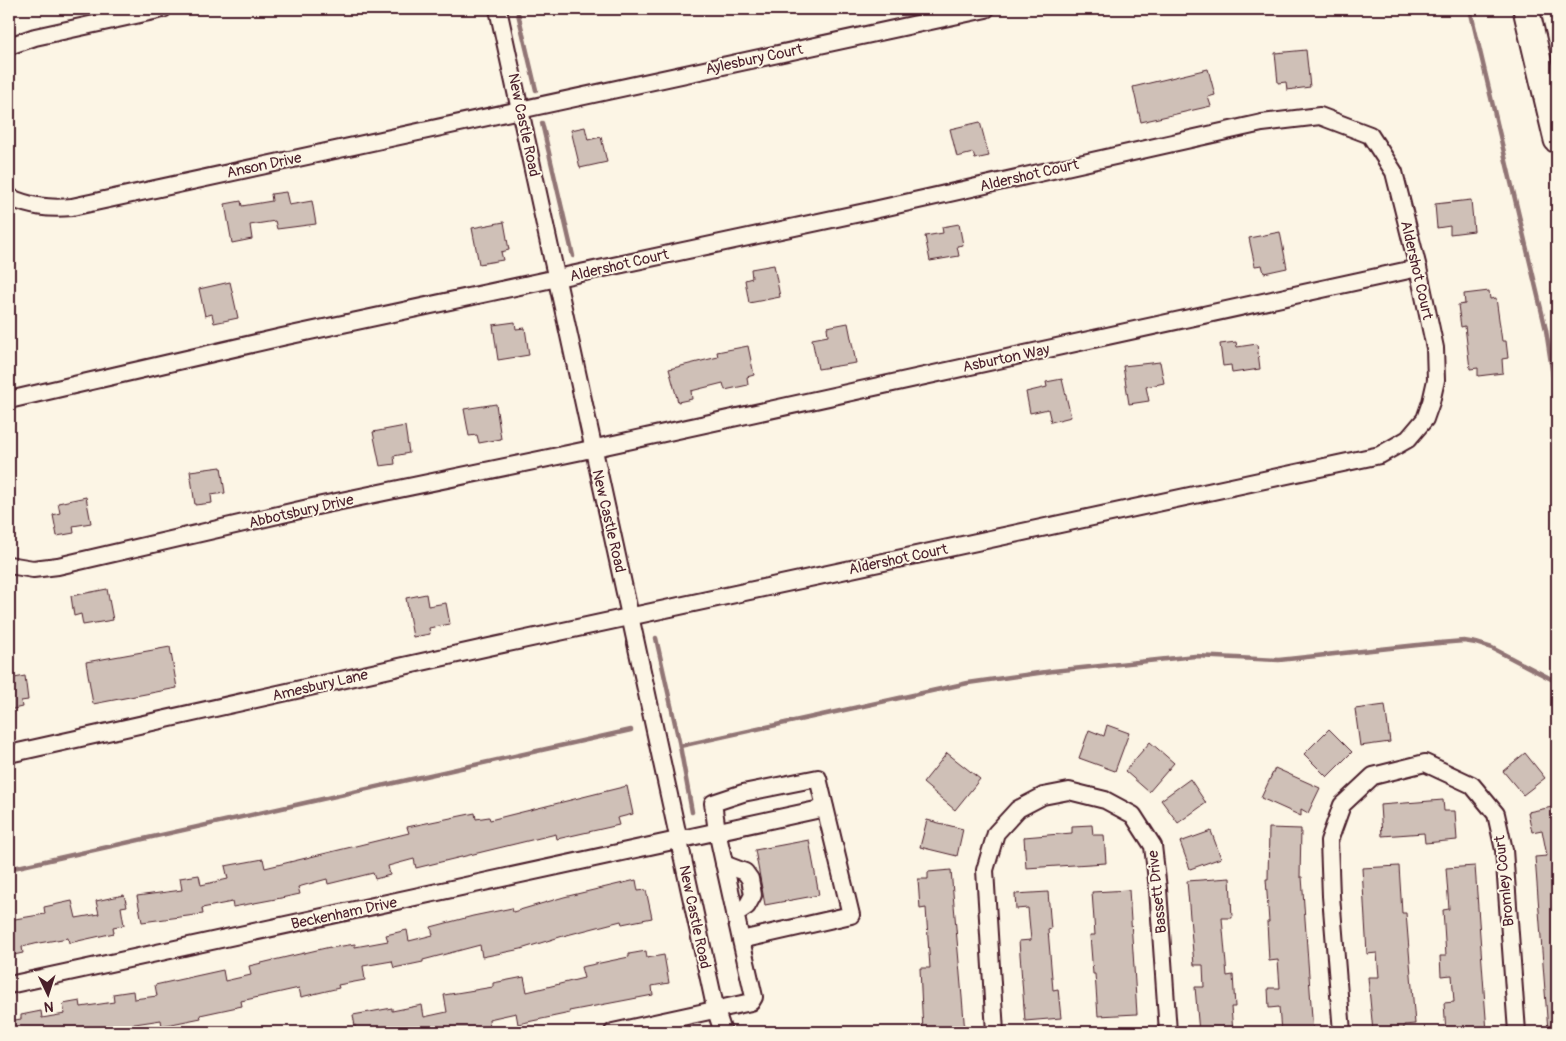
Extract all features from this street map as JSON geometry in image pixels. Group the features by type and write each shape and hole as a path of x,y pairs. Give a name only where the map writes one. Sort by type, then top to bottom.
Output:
{"highway":[{"path":"1526,9 1557,140"}],"street":[{"path":"9,46 35,36 163,9"},
{"name":"New Castle Road","path":"498,9 678,839 716,1011 723,1032"},
{"name":"Aylesbury Court","path":"521,109 986,9"},
{"name":"Anson Drive","path":"9,197 46,209 72,207 521,109"},
{"name":"Aldershot Court","path":"557,278 1262,123 1320,116 1370,135 1394,172 1418,268 1435,348 1436,380 1431,402 1424,420 1408,439 1380,455 631,617"},
{"name":"Asburton Way","path":"593,448 1418,268"},
{"path":"9,400 263,341 557,278"},
{"name":"Abbotsbury Drive","path":"9,565 33,569 58,566 317,506 593,448"},
{"name":"Amesbury Lane","path":"9,754 631,617"},
{"name":"Bromley Court","path":"1342,1032 1331,896 1329,841 1342,805 1373,776 1425,764 1472,785 1496,814 1504,850 1517,1032"},
{"path":"613,1032 751,1002 754,997 735,914 717,831 713,803 743,793 818,778 851,915 741,940"},
{"name":"Bassett Drive","path":"995,1032 985,870 996,833 1018,809 1043,796 1069,791 1105,800 1133,815 1153,846 1158,889 1168,1032"},
{"name":"Beckenham Drive","path":"9,985 825,808"},
{"path":"724,864 745,872 750,879 753,895 747,906 735,914"}],"building":[{"path":"1306,50 1310,87 1287,90 1286,82 1278,83 1275,53"},
{"path":"1208,69 1215,95 1208,97 1211,106 1141,122 1133,87"},
{"path":"980,122 989,156 975,159 973,153 957,157 950,129"},
{"path":"585,127 588,140 601,137 607,162 580,168 571,130"},
{"path":"286,192 289,205 312,201 316,224 277,229 275,221 250,225 252,239 232,243 225,204 241,201 242,206 272,201 271,194"},
{"path":"1471,200 1474,231 1450,234 1450,226 1437,228 1435,204"},
{"path":"504,222 509,250 501,252 503,260 479,264 472,228"},
{"path":"959,224 963,245 957,246 959,256 930,261 925,236 943,233 942,227"},
{"path":"1280,232 1287,268 1264,273 1262,265 1255,266 1249,238"},
{"path":"774,265 780,297 749,303 745,280 752,278 751,269"},
{"path":"230,282 238,318 214,323 212,314 205,316 199,289"},
{"path":"1489,291 1490,299 1496,298 1502,341 1506,341 1508,358 1502,359 1503,373 1478,376 1478,368 1470,369 1465,326 1461,327 1458,305 1465,304 1464,294"},
{"path":"515,322 516,329 525,328 529,355 498,360 493,325"},
{"path":"848,323 856,363 818,369 812,339 828,336 827,327"},
{"path":"1236,342 1237,347 1257,344 1260,369 1232,373 1231,365 1223,366 1220,344"},
{"path":"748,346 754,375 747,377 748,385 725,390 723,383 691,391 692,399 678,402 669,369 718,357 717,352"},
{"path":"1160,362 1164,383 1146,387 1149,401 1129,404 1123,366"},
{"path":"1062,379 1071,417 1051,422 1048,409 1030,413 1026,392 1047,387 1046,382"},
{"path":"496,404 501,439 479,443 477,435 469,436 464,409"},
{"path":"405,426 409,453 394,456 395,464 380,466 373,432"},
{"path":"221,467 225,493 211,495 212,503 195,505 190,471"},
{"path":"86,497 91,523 73,526 74,533 57,536 53,515 60,513 58,503"},
{"path":"107,589 113,620 83,625 81,614 74,616 71,596"},
{"path":"426,594 428,606 446,603 450,624 429,628 430,634 413,637 406,598"},
{"path":"170,647 177,688 93,704 86,662"},
{"path":"25,676 28,700 21,701 22,707 9,710 9,679"},
{"path":"1385,705 1390,742 1360,746 1355,709"},
{"path":"1107,725 1129,733 1115,771 1079,758 1089,730 1104,736"},
{"path":"1329,729 1352,752 1327,777 1304,754"},
{"path":"1150,742 1174,763 1149,792 1125,771"},
{"path":"947,753 980,779 955,810 923,783"},
{"path":"1525,753 1545,778 1523,795 1503,771"},
{"path":"1275,768 1320,788 1308,813 1301,809 1301,816 1261,798"},
{"path":"1190,779 1206,803 1178,823 1161,800"},
{"path":"627,786 633,814 617,818 619,825 557,839 556,834 416,868 414,859 388,866 390,875 375,879 373,873 328,884 327,879 298,887 300,894 233,907 232,902 202,908 203,914 142,922 137,896 182,890 180,878 199,875 201,885 228,879 225,866 263,859 265,868 409,833 407,827 475,813 476,819 489,817 490,820"},
{"path":"1443,800 1444,811 1455,811 1457,840 1425,843 1424,833 1382,836 1380,805"},
{"path":"1557,806 1557,1030 1548,1031 1535,857 1547,856 1542,830 1532,832 1528,812"},
{"path":"927,820 963,829 957,856 920,847"},
{"path":"1092,825 1093,835 1104,835 1106,863 1026,868 1024,837 1072,833 1072,826"},
{"path":"1269,828 1301,829 1300,877 1302,877 1313,1032 1281,1032 1279,1007 1269,1008 1268,988 1280,988 1278,960 1269,961 1266,879 1268,879"},
{"path":"1211,831 1221,858 1190,869 1180,842"},
{"path":"809,840 819,895 765,905 755,850"},
{"path":"1399,866 1402,913 1406,913 1415,1024 1404,1025 1404,1032 1373,1032 1368,977 1379,977 1377,953 1367,954 1362,868"},
{"path":"1475,866 1487,1032 1446,1032 1444,1003 1454,1002 1452,975 1441,976 1440,956 1446,956 1443,910 1449,909 1446,868"},
{"path":"951,870 965,1032 923,1032 920,968 930,968 926,908 920,909 918,879 928,879 928,872"},
{"path":"1230,878 1232,918 1222,918 1227,976 1233,975 1235,1007 1231,1007 1233,1032 1199,1032 1195,987 1204,987 1203,965 1194,965 1187,881"},
{"path":"636,880 638,891 646,890 652,918 622,924 621,921 521,949 482,957 480,945 423,960 423,962 394,968 392,961 363,966 365,980 338,985 339,988 301,997 299,988 241,1001 242,1006 200,1015 201,1018 162,1026 161,1020 83,1032 9,1032 9,1021 21,1019 21,1015 41,1011 42,1018 65,1014 63,1004 80,1001 81,1007 114,1002 113,994 133,991 134,999 157,996 155,985 223,970 225,981 251,975 249,966 330,947 355,944 355,947 388,941 386,935 407,930 409,941 433,935 431,927 512,908 513,912 564,897"},
{"path":"1129,890 1137,1014 1098,1016 1090,935 1095,935 1092,892"},
{"path":"1048,892 1051,929 1048,930 1053,990 1058,989 1061,1018 1025,1021 1019,941 1031,940 1028,908 1016,909 1015,894"},
{"path":"124,895 127,906 121,907 124,925 113,927 114,933 69,943 68,938 39,943 22,947 23,953 9,956 9,920 45,914 44,907 72,901 76,918 99,914 96,901"},
{"path":"646,951 647,958 664,955 669,983 652,986 653,995 569,1011 570,1013 518,1024 516,1013 489,1019 490,1030 477,1032 356,1032 353,1015 392,1008 392,1011 422,1005 424,1017 447,1012 444,995 493,987 493,983 524,977 527,992 584,978 581,967 629,957 629,954"}],"waterway":[{"path":"517,9 536,90"},
{"path":"1470,9 1546,330 1557,402"},
{"path":"542,123 573,256"},
{"path":"656,638 680,746 692,812"},
{"path":"680,746 968,683 1053,671 1195,656 1279,660 1464,641 1492,648 1557,682"},
{"path":"9,869 631,730"}]}
